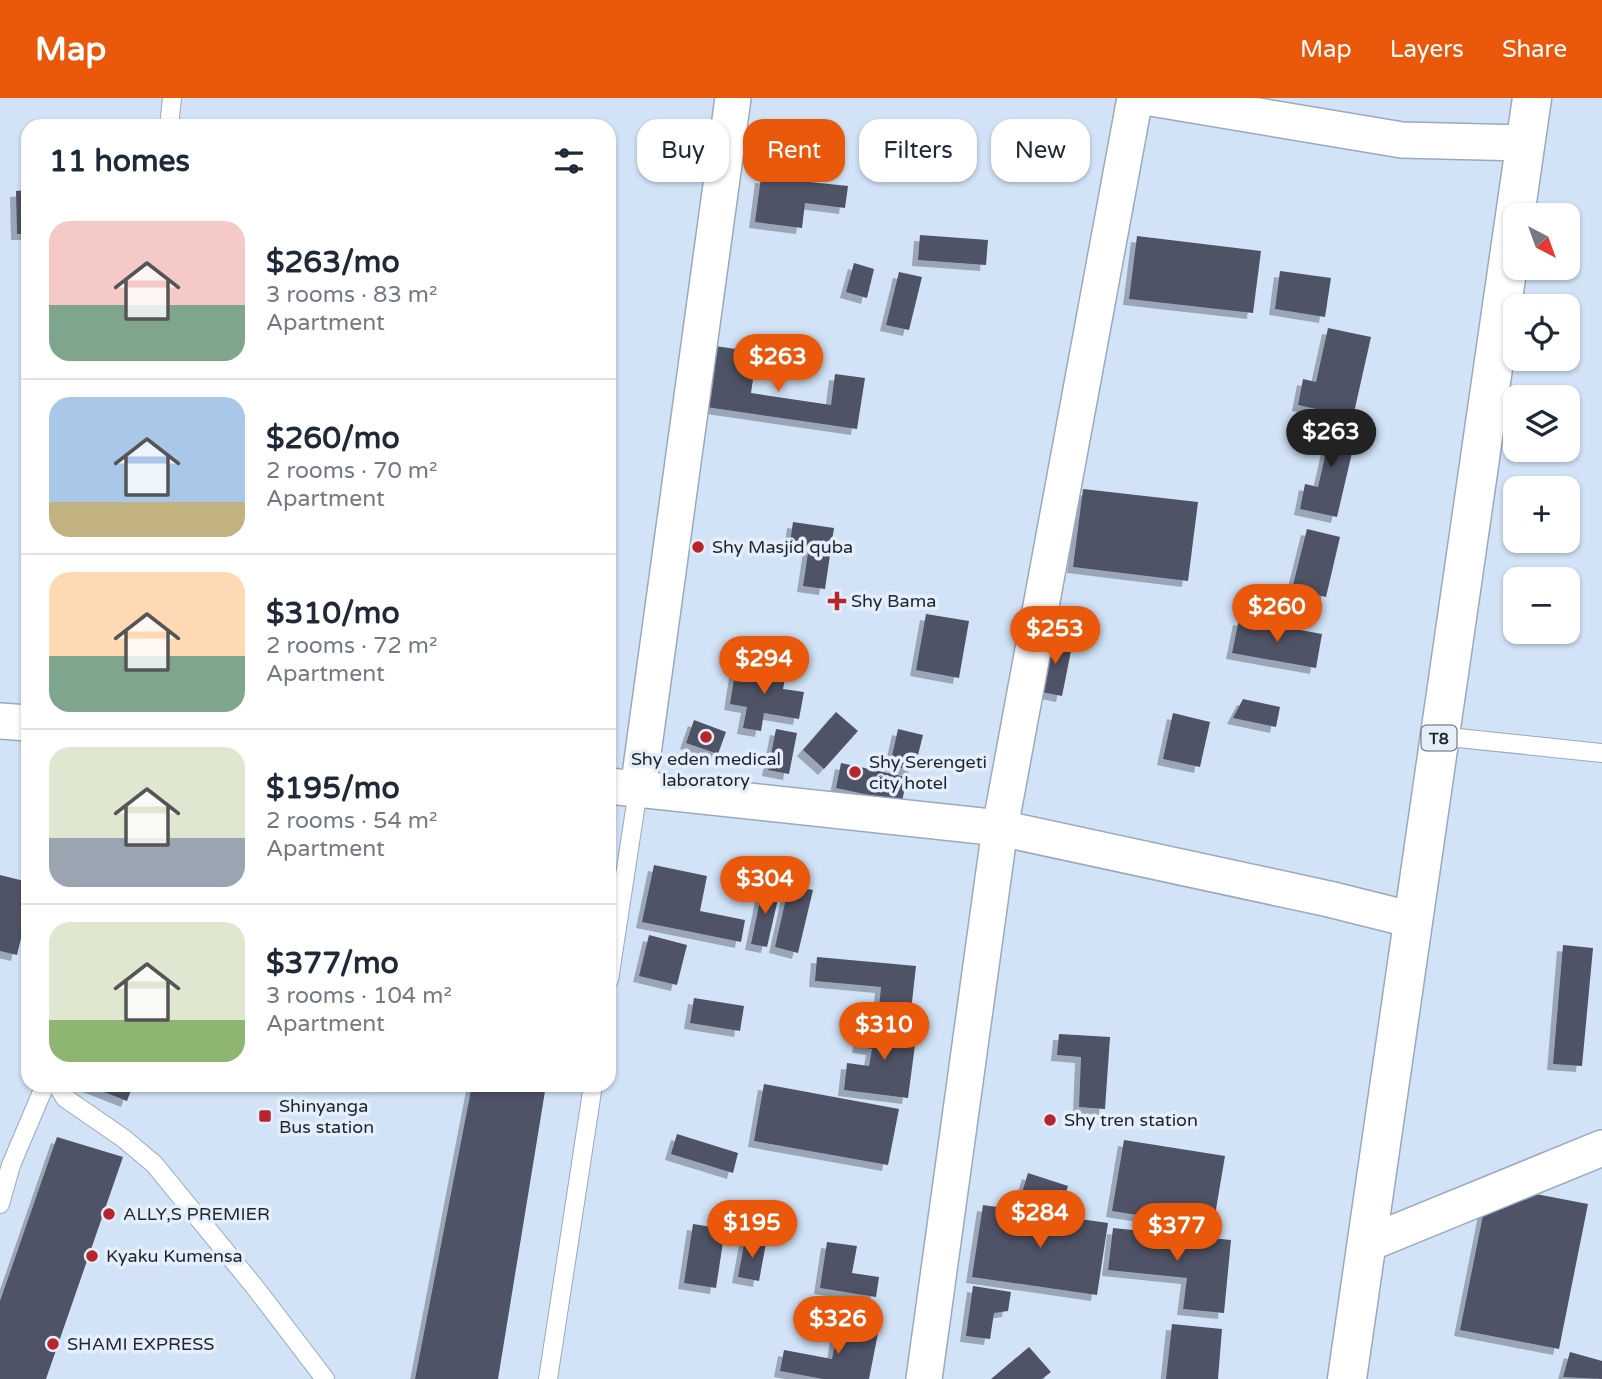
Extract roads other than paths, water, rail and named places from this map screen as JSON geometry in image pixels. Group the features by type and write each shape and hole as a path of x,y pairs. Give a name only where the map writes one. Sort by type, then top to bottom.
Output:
{"highway":[{"name":"T8","path":"1347,1379 1532,98"}],"street":[{"path":"733,98 624,788 1000,828 1329,899 1413,920"},
{"path":"924,1379 1000,828 1135,98"},
{"path":"1151,98 1402,140 1524,143"},
{"path":"0,721 21,722"},
{"path":"1367,1244 1602,1148"}],"lane":[{"path":"170,119 172,98"},
{"path":"1439,736 1602,753"},
{"path":"616,890 624,788"},
{"path":"0,1204 11,1165 42,1092"},
{"path":"61,1092 65,1098 123,1138 154,1164 254,1286 325,1379"},
{"path":"548,1379 592,1092"}],"place":[{"name":"Shy Masjid quba","path":"698,547"},
{"name":"Shy Bama","path":"837,601"},
{"name":"Shy eden medical laboratory","path":"706,737"},
{"name":"Shy Serengeti city hotel","path":"855,772"},
{"name":"Shinyanga Bus station","path":"265,1116"},
{"name":"Shy tren station","path":"1050,1120"},
{"name":"ALLY,S PREMIER","path":"109,1214"},
{"name":"Kyaku Kumensa","path":"92,1256"},
{"name":"SHAMI EXPRESS","path":"53,1344"}]}
